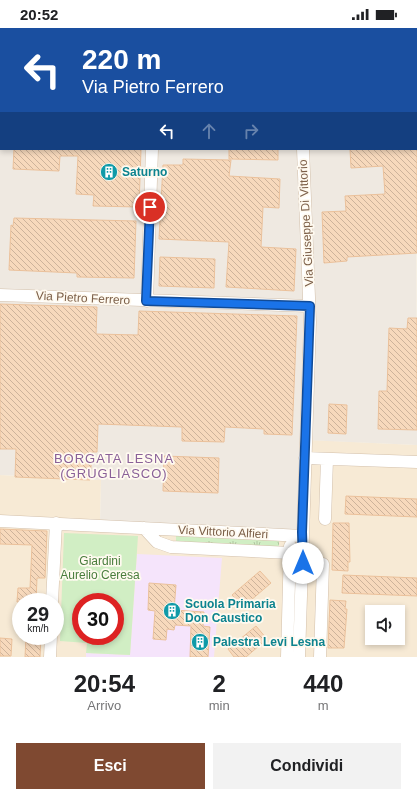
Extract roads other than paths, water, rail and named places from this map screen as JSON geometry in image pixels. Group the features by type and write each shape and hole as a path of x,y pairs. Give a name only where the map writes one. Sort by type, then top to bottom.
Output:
{"street":[{"path":"146,301 152,150"},
{"name":"Via Giuseppe Di Vittorio","path":"287,657 290,553 297,535 305,458 310,306 303,150"},
{"name":"Via Pietro Ferrero","path":"0,295 310,306"},
{"path":"305,458 417,462"},
{"path":"325,519 327,459"},
{"name":"Via Vittorio Alfieri","path":"0,521 297,535"},
{"path":"52,593 56,524"},
{"name":"Via Vittorio Alfieri","path":"144,528 157,542 171,548 290,553"},
{"name":"Via Giuseppe Di Vittorio","path":"297,535 303,563 299,657"},
{"path":"303,563 322,564 320,657"},
{"path":"288,624 300,624"},
{"path":"50,657 51,645"}],"place":[{"name":"Saturno","path":"109,172"},
{"name":"Scuola Primaria Don Caustico","path":"172,611"},
{"name":"Palestra Levi Lesna","path":"200,642"}],"district":[{"name":"BORGATA LESNA (GRUGLIASCO)","path":"114,466"}],"park label":[{"name":"Giardini Aurelio Ceresa","path":"100,568"}]}
